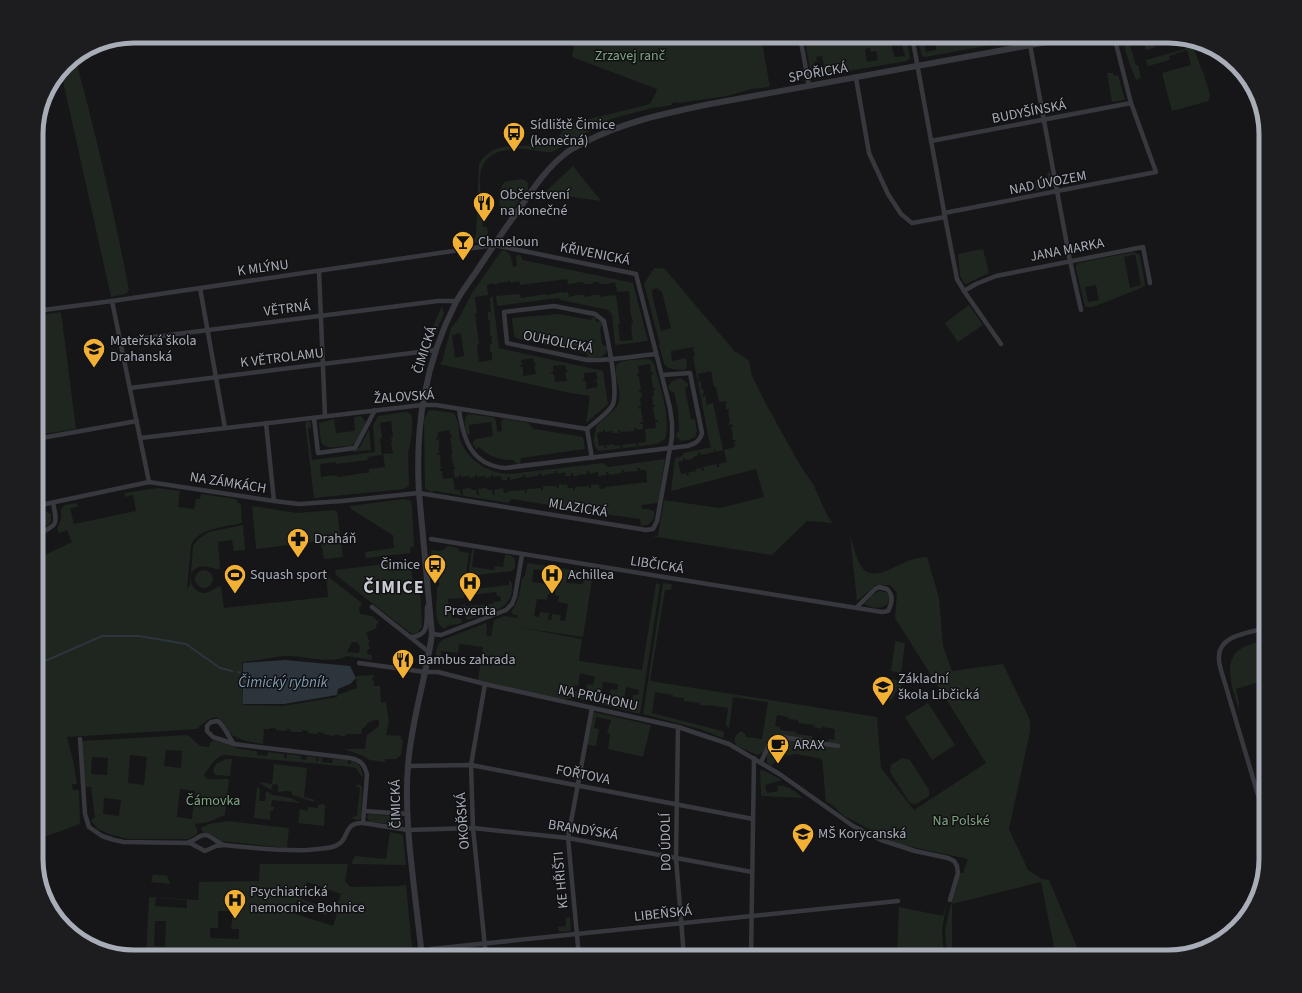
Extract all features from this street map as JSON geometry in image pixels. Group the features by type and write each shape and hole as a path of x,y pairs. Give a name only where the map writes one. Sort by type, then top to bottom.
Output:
{"street":[{"path":"801,43 809,86"},
{"path":"913,43 957,279 1001,344"},
{"path":"1029,43 1070,261 1081,310"},
{"name":"SPOŘICKÁ","path":"566,153 606,132 658,115 710,104 1045,43"},
{"path":"1116,43 1131,103"},
{"name":"NAD ÚVOZEM","path":"856,78 869,152 888,194 901,214 912,223 944,215 1156,172 1131,103"},
{"name":"BUDYŠÍNSKÁ","path":"931,141 1131,103"},
{"name":"ČIMICKÁ","path":"421,950 407,814 408,766 412,731 432,634 419,493 418,446 419,422 422,405 436,350 447,320 457,301 494,245 546,172 566,153"},
{"name":"K MLÝNU","path":"43,310 494,245"},
{"name":"KŘIVENICKÁ","path":"494,245 636,274 670,408 672,437 669,448"},
{"name":"JANA MARKA","path":"964,291 976,284 996,276 1142,247 1150,283"},
{"path":"319,271 325,416"},
{"path":"200,288 225,428"},
{"path":"112,301 149,482"},
{"name":"VĚTRNÁ","path":"121,341 438,301 457,301"},
{"name":"OUHOLICKÁ","path":"554,306 595,314 604,321 610,359 587,360 507,343 504,312 554,306"},
{"name":"K VĚTROLAMU","path":"130,388 436,350"},
{"path":"592,458 587,429 612,406 615,400 610,359 656,354"},
{"path":"459,409 462,430 469,447 482,461 494,466 505,468 687,446 696,443 701,437 702,433 690,373 662,375"},
{"name":"ŽALOVSKÁ","path":"140,438 422,405 436,405 587,429"},
{"path":"314,418 318,453 349,450 355,448 359,443 375,410"},
{"path":"43,438 137,421"},
{"path":"266,423 274,501"},
{"name":"MLAZICKÁ","path":"419,493 642,530 650,530 655,527 657,521 669,448"},
{"name":"NA ZÁMKÁCH","path":"43,505 149,482 274,501 306,503 419,493"},
{"path":"43,532 51,528 55,523 56,517 53,503"},
{"name":"LIBČICKÁ","path":"431,539 522,554 857,608 882,612 888,611 891,604 891,594 887,589 879,587 857,608"},
{"path":"432,634 441,635 506,610 512,604 515,596 522,554"},
{"name":"ČIMICKÁ","path":"411,637 420,636 426,628 428,592"},
{"path":"372,607 429,652"},
{"path":"1259,630 1226,640 1221,646 1218,658 1259,799"},
{"name":"NA PRŮHONU","path":"359,663 425,672 438,672 678,727 729,744 786,778 853,826 881,840 915,851 952,859 957,864 958,873 950,900"},
{"name":"OKOŘSKÁ","path":"485,684 471,765 473,828 485,950"},
{"name":"KE HŘIŠTI","path":"578,950 568,838 592,708"},
{"path":"234,744 228,736 224,726 218,721 211,722 207,726 207,731 213,737 234,744 350,758 362,762 366,768 367,775 363,823"},
{"name":"DO ÚDOLÍ","path":"678,727 676,858 683,950"},
{"path":"761,762 771,741 776,736 838,746"},
{"path":"80,739 84,814 89,827 102,836 124,842 187,843 192,844 204,851 216,846 224,845"},
{"path":"751,950 754,758"},
{"name":"FOŘTOVA","path":"408,766 471,765 753,820"},
{"path":"364,811 407,814"},
{"name":"BRANDÝSKÁ","path":"224,845 276,850 331,848 341,842 354,823 408,830 473,828 568,838 752,872"},
{"path":"187,843 207,835 224,845"},
{"name":"LIBEŇSKÁ","path":"431,949 898,902"}],"green space":[{"name":"Zrzavej ranč","path":"575,43 762,43 770,87 751,89 727,96 680,103 673,102 672,105 652,108 611,119 552,152 518,149 502,151 491,156 484,163 480,183 485,219 482,220 483,227 486,227 488,235 483,242 471,242 475,238 476,234 479,163 488,154 508,146 539,145 549,142 559,136 566,125 650,104 653,99 657,89 572,57"},
{"path":"805,43 891,43 895,57 905,56 901,43 907,43 910,58 907,61 813,77 811,74","holes":["870,48 871,52 876,51 878,60 867,62 865,49","822,56 825,71 816,72 814,62 817,62 816,57"]},
{"path":"919,43 925,43 926,52 936,50 935,43 1002,43 925,57 922,56"},
{"path":"1124,43 1129,43 1136,65 1138,65 1141,78 1136,80"},
{"path":"1144,43 1153,43 1155,48 1146,50"},
{"path":"1184,45 1194,47 1210,95 1209,101 1172,111 1162,73 1191,65 1187,50 1169,56 1170,60 1148,66 1146,60 1185,49"},
{"path":"77,64 104,173 129,290 126,294 111,297 62,78"},
{"path":"1107,73 1113,73 1114,76 1118,75 1125,100 1112,102"},
{"path":"573,166 601,201 544,193"},
{"path":"1050,172 1053,187 1036,191 1035,181 1048,178 1047,173"},
{"path":"521,179 528,183 528,190 510,213 502,213 500,206 501,187 507,181"},
{"path":"983,249 989,273 966,284 964,283 960,276 958,254"},
{"path":"502,250 508,252 513,267 517,266 516,256 520,255 523,260 633,283 648,341 615,345 612,315 608,310 561,300 558,298 497,306 496,296 520,294 521,298 562,292 568,292 569,297 575,295 584,295 585,297 600,295 601,297 616,295 620,324 618,324 620,341 633,340 631,324 633,323 631,317 629,291 617,292 615,282 600,284 599,282 593,282 593,284 584,284 583,282 577,282 568,284 567,279 520,285 519,281 510,283 510,280 508,282 497,283 495,285 494,283 487,285 488,295 475,297 479,362 492,360 490,344 492,344 492,336 490,336 490,320 488,320 488,312 491,312 491,303 489,298 494,297 499,348 603,371 608,404 586,423 590,396 570,393 439,364 442,362 451,328 459,318 472,293","holes":["461,334 464,356 455,358 452,335","533,358 534,364 536,363 534,366 536,374 523,376 523,367 520,367 522,365 521,360","565,365 568,372 565,372 567,381 555,382 554,374 551,374 551,372 553,372 553,366","596,372 598,377 598,379 596,379 598,387 586,389 586,381 583,381 584,373"]},
{"path":"1134,252 1140,255 1145,285 1141,288 1093,307 1085,307 1076,269 1076,265 1079,263","holes":["1135,254 1141,285 1130,288 1124,257","1096,285 1099,300 1088,302 1085,287"]},
{"path":"654,268 665,269 736,353 737,352 749,361 752,376 766,404 800,465 813,484 828,517 833,523 807,521 772,555 651,536 658,536 664,500 720,508 764,497 756,469 671,491 675,458 682,456 684,453 712,447 710,445 698,382 701,381 701,389 703,389 704,394 702,395 703,397 706,396 706,405 713,403 723,450 716,452 714,449 714,452 701,455 700,452 698,453 699,455 693,457 693,459 685,460 685,458 683,458 683,461 678,462 681,474 686,473 687,476 689,476 688,473 696,471 696,469 701,468 702,471 704,470 703,467 716,464 717,467 719,467 719,464 727,462 724,450 735,447 734,442 736,442 732,437 731,427 733,426 732,424 729,425 729,409 726,409 726,401 719,402 711,371 698,374 699,379 697,380 693,357 695,356 693,347 671,351 672,361 686,358 687,366 685,370 673,369 666,366 658,346 660,345 644,284","holes":["657,288 662,292 671,328 661,331 652,290"]},
{"path":"969,305 983,325 958,342 945,323"},
{"path":"442,306 444,313 436,332 431,331"},
{"path":"61,312 76,429 43,434 43,315"},
{"path":"558,314 591,320 595,317 597,318 595,320 598,323 600,320 603,324 600,328 602,344 607,347 606,353 601,357 587,358 588,354 516,338 514,336 512,318"},
{"path":"627,360 651,360 654,364 664,402 667,422 665,439 657,444 638,446 638,443 646,442 645,429 656,428 655,422 658,422 658,420 655,420 653,407 655,405 653,405 652,396 654,396 653,390 655,390 655,388 653,388 651,375 653,372 651,373 650,364 638,366 639,374 637,374 637,376 639,376 641,390 639,390 639,392 641,392 642,397 640,398 641,406 638,407 639,409 641,408 643,422 640,422 640,424 643,424 643,429 637,430 634,428 635,431 621,432 618,430 619,433 613,433 613,431 605,432 605,430 603,430 603,432 597,433 599,446 604,445 605,448 607,448 606,445 614,444 615,446 620,445 621,448 599,451 594,442 596,426 615,409 619,401 620,396 616,374 617,364"},
{"path":"680,378 688,384 685,389 691,419 695,420 697,431 695,437 689,440 681,441 676,436 677,432 679,432 678,410 674,392 670,391 668,387 672,381"},
{"path":"431,410 454,413 457,418 459,437 472,459 485,468 501,473 510,474 603,463 608,467 665,459 658,503 641,505 642,509 654,511 653,520 649,524 641,526 640,519 512,499 508,503 434,491 432,493 425,488 424,420 428,411","holes":["449,430 451,436 452,435 453,437 450,438 453,452 451,454 455,467 455,469 453,469 455,478 459,477 459,475 461,475 461,477 469,476 470,478 475,477 475,475 477,475 477,477 485,476 486,478 493,475 493,477 501,476 502,480 507,480 507,477 510,477 510,480 523,477 523,475 525,475 526,478 539,475 539,473 544,476 555,473 555,471 557,471 558,474 565,472 566,476 571,476 571,473 573,473 574,476 577,476 587,474 587,471 589,471 590,474 598,472 598,476 606,475 606,472 608,472 609,475 622,473 622,470 624,470 624,472 638,471 637,468 640,468 640,470 646,470 647,482 605,487 600,489 599,484 594,484 591,485 591,488 589,488 589,486 575,487 574,491 573,488 568,488 567,484 559,484 559,488 556,486 543,486 543,490 541,490 541,488 527,489 527,492 525,493 525,490 509,491 504,493 503,488 494,490 495,494 493,495 492,490 487,490 487,488 478,489 479,495 477,495 476,490 471,490 471,488 462,489 463,495 461,495 460,490 455,490 453,478 443,479 442,471 440,471 440,455 437,455 439,453 439,439 436,440 438,437 438,432"]},
{"path":"405,412 411,415 412,433 408,452 409,486 404,489 314,498 305,422 309,421 311,423 311,427 308,429 312,460 375,452 373,426 378,416","holes":["391,421 393,437 391,437 393,453 383,454 385,467 369,469 369,473 338,477 337,475 321,477 320,464 335,462 336,464 368,460 367,457 382,455 380,423"]},
{"path":"469,414 493,417 496,421 497,432 502,431 501,422 503,419 506,419 529,423 534,429 583,437 585,449 521,458 520,464 515,463 513,460 494,457 479,447 476,449 473,444 476,439 493,436 491,422 469,425 470,435 467,434 465,418"},
{"path":"361,416 365,421 365,424 360,436 352,446 328,447 323,445 321,442 319,423 334,419 336,433 355,431 354,417"},
{"path":"369,429 371,450 352,452 360,447"},
{"path":"636,443 636,447 623,448 622,445"},
{"path":"158,488 180,491 178,507 194,509 196,499 200,499 201,494 235,499 241,505 242,523 220,527 205,532 194,540 191,546 187,589 190,585 193,546 197,540 209,532 243,525 245,550 234,551 232,540 218,542 220,569 202,566 192,573 191,577 193,586 199,592 206,593 221,586 224,608 328,597 326,575 358,600 362,604 359,608 360,614 372,616 379,622 376,625 377,628 366,633 370,643 368,643 370,649 367,650 368,655 371,654 372,660 346,656 341,659 326,660 285,656 242,662 243,705 283,706 337,697 337,695 357,688 357,676 374,675 372,680 374,681 374,686 380,686 381,702 386,702 389,722 386,735 404,736 401,736 401,740 403,740 401,755 396,759 385,759 385,762 370,760 344,749 365,749 367,735 379,726 379,720 374,720 366,724 367,725 362,729 361,734 346,734 345,737 318,732 318,734 308,733 308,731 303,730 302,732 291,732 291,730 287,729 286,731 276,730 276,728 264,729 263,744 238,738 229,732 218,718 210,719 197,729 67,737 77,784 72,784 73,790 79,790 80,824 43,837 43,556 72,542 67,530 59,533 57,529 61,519 61,509 65,505 77,503 78,507 70,508 74,524 136,511 133,495 125,497 124,493","holes":["352,642 357,642 360,647 359,653 347,652"]},
{"path":"404,499 411,501 412,507 414,546 410,548 410,553 366,558 365,552 394,548 394,536 351,509 350,506"},
{"path":"252,506 297,513 337,511 343,557 324,559 321,541 256,549"},
{"path":"43,510 51,514 51,521 48,525 43,527"},
{"name":"Na Polské","path":"850,536 859,563 864,570 870,573 883,572 913,559 927,557 939,598 943,646 952,671 1003,664 1030,720 1030,732 1009,829 1028,870 1042,879 1049,880 1077,947 1076,950 1055,950 1041,882 952,904 952,950 946,950 945,932 948,915 960,873 963,873 968,859 898,844 844,816 831,804 826,802 822,759 796,754 780,757 771,766 767,763 767,755 762,753 757,755 737,746 734,741 736,735 741,731 746,737 762,739 768,702 733,697 729,729 726,725 728,708 700,705 700,703 684,701 684,698 673,697 673,695 655,692 652,713 722,731 724,733 723,738 700,729 643,714 663,583 672,584 671,590 665,590 650,681 877,717 881,768 914,810 986,763 895,618 897,593 890,585 876,585 857,601","holes":["777,715 788,717 788,719 798,720 798,723 814,725 814,727 821,729 822,727 835,729 834,740 829,739 828,742 812,739 812,736 780,730 780,727 775,726"]},
{"path":"447,546 458,548 459,551 469,553 466,575 462,576 463,590 509,585 509,580 512,583 512,588 511,596 508,601 499,609 468,620 465,617 465,612 463,612 462,605 493,604 493,602 501,601 500,596 497,596 496,592 464,596 464,598 448,599 449,613 451,613 452,618 461,619 462,623 447,626 445,629 438,622 437,617 437,588 439,586 438,572 435,572 436,581 434,581 431,550 440,551 445,549"},
{"path":"472,549 474,550 472,567 494,570 495,566 503,567 505,555 510,555 515,559 515,568 512,571 468,576"},
{"path":"409,561 411,564 413,584 420,588 422,627 418,631 420,633 414,634 409,632 336,575 335,570"},
{"path":"527,564 593,573 583,637 517,627 582,639 579,661 642,670 656,583 660,585 640,714 575,698 563,699 478,680 483,647 459,644 458,653 441,651 441,666 437,660 436,650 437,646 442,640 486,623 486,635 491,636 494,620 504,616 518,618 518,615 514,615 511,612 520,592 522,578 525,576","holes":["534,569 562,573 560,586 557,585 555,595 559,596 558,602 568,604 565,621 560,620 561,615 552,614 551,620 548,620 549,613 540,612 539,617 534,616 537,599 547,600 548,594 552,594 553,585 532,582","568,573 584,577 583,584 566,583","580,673 595,677 593,685 587,684 586,691 574,691 575,685 578,686","603,682 618,684 617,690 611,689 609,696 601,695","626,687 639,690 638,695 633,695 632,702 624,700"]},
{"path":"204,570 210,573 213,579 210,585 204,588 198,585 195,579 198,573"},
{"path":"879,591 885,592 889,595 889,602 885,606 873,607 864,604 871,596"},
{"path":"895,641 905,643 901,673 891,671"},
{"path":"1259,642 1259,682 1236,689 1239,701 1239,710 1230,677 1230,668 1235,653 1251,644"},
{"path":"892,679 901,684 901,688 896,692 892,700 885,698 888,682"},
{"path":"928,703 955,745 932,760 905,717"},
{"path":"593,712 651,725 643,757 608,749 610,734 607,733 611,720 596,717 594,728 599,729 596,746 587,745"},
{"name":"Čámovka","path":"188,735 200,746 209,747 210,743 214,740 240,749 257,751 257,755 267,756 268,752 284,754 284,758 287,758 287,754 301,756 301,759 306,760 307,756 316,757 316,761 318,761 319,757 322,758 322,762 332,763 333,759 348,760 348,764 351,764 351,761 358,764 361,768 363,776 361,776 356,768 352,767 223,755 214,761 204,774 208,779 229,779 225,815 208,822 195,824 198,833 189,839 128,839 109,834 98,829 91,821 95,817 91,787 83,787 82,741","holes":["166,750 182,751 181,768 164,766","130,755 147,757 144,785 128,783","92,757 108,758 107,775 91,774","180,789 195,791 192,819 177,817","104,798 121,800 119,816 103,814"]},
{"path":"902,758 910,760 929,790 929,796 916,804 910,803 890,772 891,765"},
{"path":"226,759 232,759 230,776 215,775 213,770 216,764"},
{"path":"274,764 307,768 304,797 313,799 314,802 292,795 292,792 278,792 278,785 273,784 271,790 258,782 272,784"},
{"path":"760,770 782,780 765,785 767,793 778,791 777,786 784,786 791,789 803,798 761,796"},
{"path":"358,784 362,786 361,818 359,820 352,817 357,816 360,788 356,786"},
{"path":"257,787 260,789 259,801 265,801 266,791 273,795 291,798 300,803 272,800 271,806 274,807 273,811 270,811 270,820 254,818"},
{"path":"318,805 325,805 324,826 298,823 300,809 307,811 308,807 318,808"},
{"path":"369,814 401,817 403,822 401,825 370,822 367,817"},
{"path":"229,821 289,828 287,848 221,841 213,835 203,832 201,828 209,824"},
{"path":"390,832 403,835 406,865 351,864 355,856 386,859"},
{"path":"260,864 348,864 345,881 350,887 406,885 412,950 146,950 149,897 198,900 199,882 259,881","holes":["307,882 341,894 335,911 301,899","156,898 187,900 187,908 155,906","297,900 306,903 305,908 311,910 312,907 321,910 320,913 326,915 328,911 337,914 333,926 293,913 293,907","218,911 233,911 231,929 239,929 239,939 210,938 210,928 218,928","155,921 166,921 165,947 154,946"]},
{"path":"153,874 167,876 170,884 151,882"},
{"path":"946,905 942,931 943,950 897,950 899,907 943,916"},
{"path":"570,917 571,931 559,932 558,927 566,926 566,918"}],"water":[{"name":"Čimický rybník","path":"285,660 350,666 356,678 350,684 338,689 337,695 284,704 243,704 243,663"}],"waterway":[{"path":"43,662 102,636 139,636 186,644 220,668 232,671"},
{"path":"238,672 242,673"}],"place":[{"name":"Sídliště Čimice (konečná)","path":"514,152"},
{"name":"Občerstvení na konečné","path":"484,222"},
{"name":"Chmeloun","path":"463,262"},
{"name":"Mateřská škola Drahanská","path":"94,368"},
{"name":"Draháň","path":"298,558"},
{"name":"Čimice","path":"435,584"},
{"name":"Squash sport","path":"235,594"},
{"name":"Achillea","path":"552,594"},
{"name":"Preventa","path":"470,602"},
{"name":"Bambus zahrada","path":"403,680"},
{"name":"Základní škola Libčická","path":"883,706"},
{"name":"ARAX","path":"778,764"},
{"name":"MŠ Korycanská","path":"803,854"},
{"name":"Psychiatrická nemocnice Bohnice","path":"235,920"}],"district":[{"name":"ČIMICE","path":"394,587"}]}
